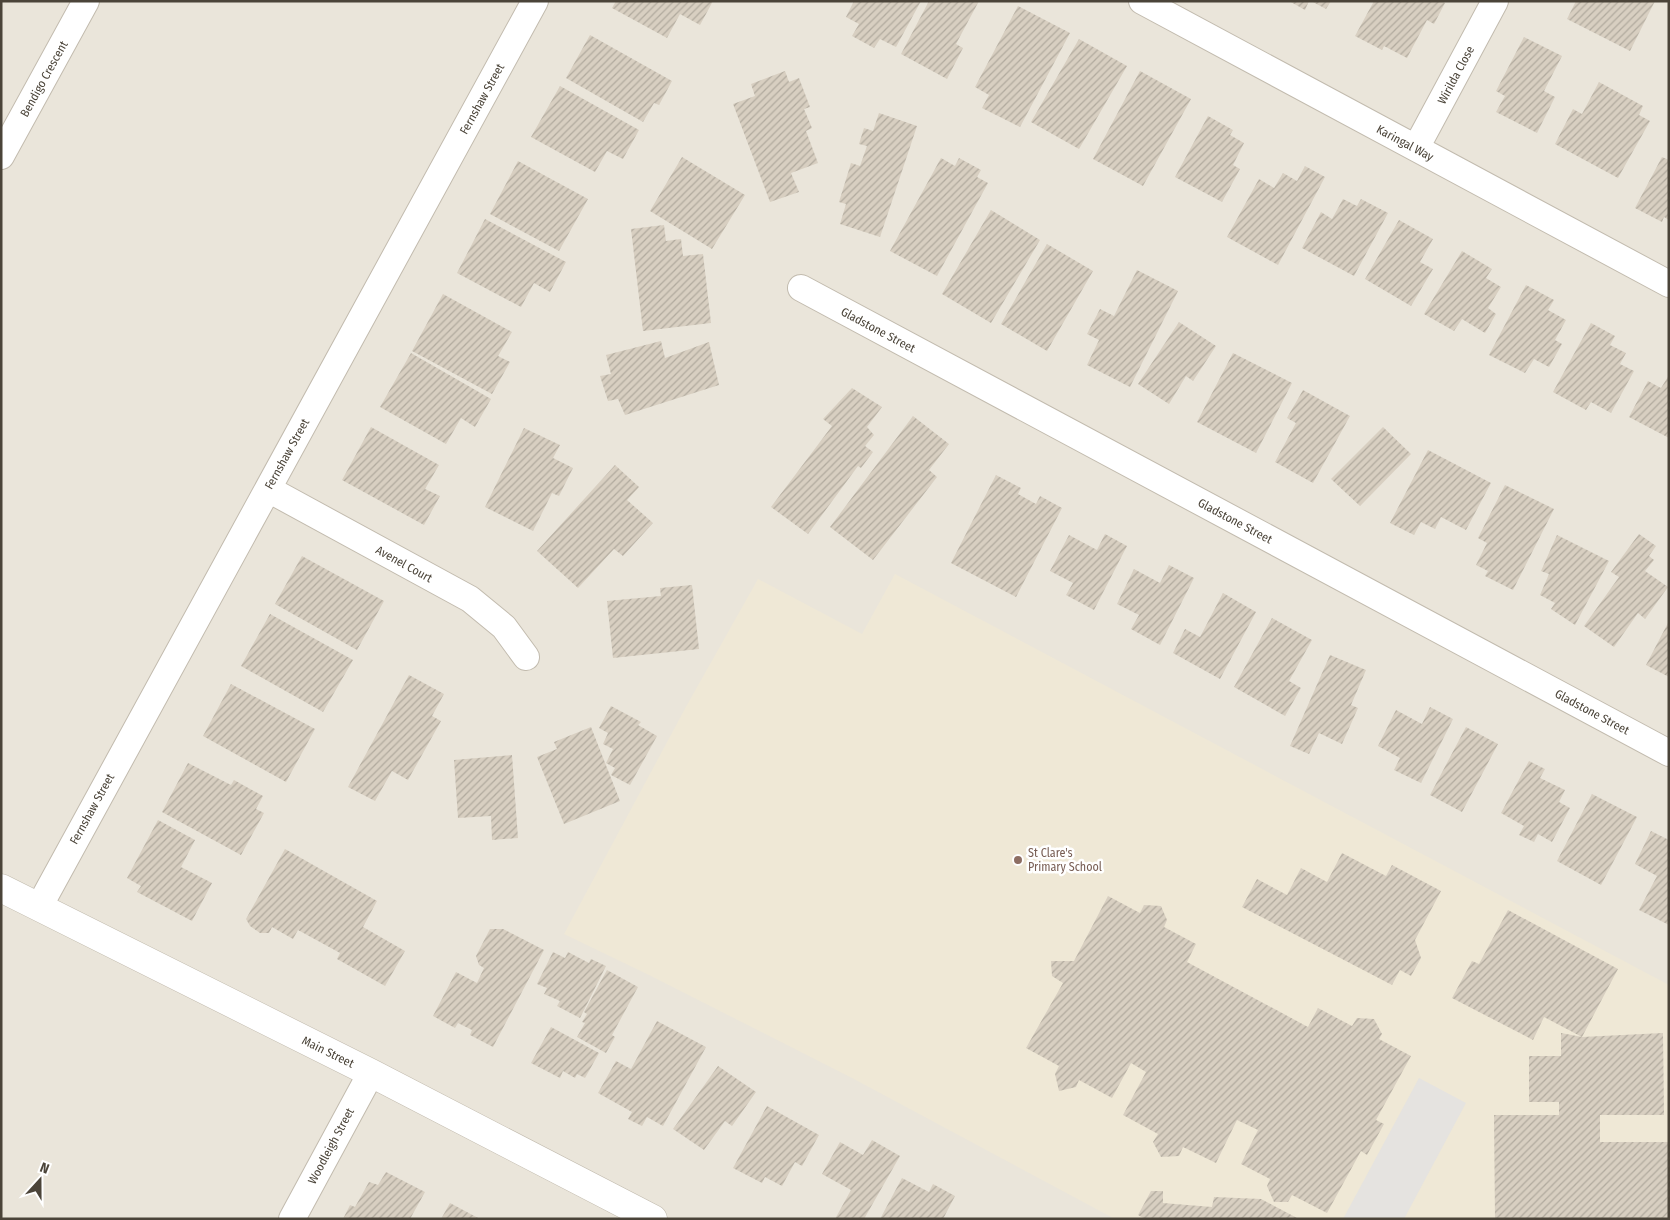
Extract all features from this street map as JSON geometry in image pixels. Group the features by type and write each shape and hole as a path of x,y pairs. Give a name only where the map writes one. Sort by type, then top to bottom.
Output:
{"street":[{"name":"Bendigo Crescent","path":"1,156 86,1"},
{"name":"Fernshaw Street","path":"39,907 535,1"},
{"name":"Karingal Way","path":"1142,1 1669,284"},
{"name":"Wirilda Close","path":"1416,148 1495,1"},
{"name":"Gladstone Street","path":"801,288 1669,754"},
{"name":"Avenel Court","path":"268,489 470,599 504,627 526,657"},
{"name":"Main Street","path":"1,888 370,1073 653,1219"},
{"name":"Woodleigh Street","path":"292,1219 370,1073"}],"shaded area":[{"path":"1,1 1669,1 1669,1219 1,1219"},
{"name":"St Clare's Primary School","path":"895,574 1669,985 1669,1219 1115,1219 854,1079 564,934 687,705 758,579 862,634"},
{"path":"1419,1078 1466,1103 1404,1219 1343,1219"}],"building":[{"path":"616,1 713,1 700,25 680,14 667,38 612,8"},
{"path":"854,1 921,1 896,47 880,39 874,48 852,36 859,24 846,17"},
{"path":"929,1 979,1 956,44 963,48 947,79 901,54"},
{"path":"1289,1 1309,1 1305,10"},
{"path":"1311,1 1331,1 1326,9"},
{"path":"1374,1 1442,1 1445,3 1434,24 1427,20 1407,58 1384,46 1382,50 1355,36"},
{"path":"1576,1 1655,1 1630,51 1567,19"},
{"path":"1018,6 1070,33 1020,127 982,108 989,95 975,87"},
{"path":"590,35 672,81 659,105 654,103 643,122 566,78"},
{"path":"1524,37 1562,56 1544,91 1555,97 1537,133 1496,112 1505,96 1496,91"},
{"path":"1079,39 1127,66 1079,149 1031,122"},
{"path":"785,71 789,82 799,78 810,107 804,109 812,128 806,131 818,163 791,173 799,192 770,202 733,104 755,96 751,84"},
{"path":"1140,71 1191,99 1143,186 1093,159"},
{"path":"1599,82 1643,106 1639,115 1650,121 1618,178 1555,144 1573,109 1582,114"},
{"path":"560,86 639,130 623,159 607,151 595,172 531,137"},
{"path":"879,113 917,126 880,237 840,224 846,204 839,202 851,163 860,166 867,146 859,144 864,128 873,131"},
{"path":"1208,116 1233,130 1230,135 1244,143 1233,165 1240,169 1222,202 1175,177"},
{"path":"682,157 745,195 712,249 650,211"},
{"path":"1662,157 1669,160 1669,220 1664,217 1662,222 1635,208"},
{"path":"941,158 955,166 959,158 981,170 977,177 988,183 937,276 890,251"},
{"path":"518,161 588,199 559,251 490,214"},
{"path":"1305,166 1325,177 1278,265 1227,237 1259,179 1274,188 1283,173 1297,181"},
{"path":"1343,199 1357,206 1361,199 1388,213 1354,276 1302,248 1321,212 1332,219"},
{"path":"991,210 1040,240 991,323 942,294"},
{"path":"485,219 566,262 550,292 534,283 521,307 457,273"},
{"path":"1399,220 1433,239 1420,262 1433,269 1411,306 1365,279"},
{"path":"664,225 666,241 681,239 683,256 703,254 711,323 643,331 631,229"},
{"path":"1047,244 1093,271 1047,351 1001,324"},
{"path":"1462,251 1492,269 1486,278 1501,287 1488,308 1496,314 1485,333 1462,319 1454,331 1424,314"},
{"path":"1137,270 1178,291 1130,387 1087,365 1099,340 1087,334 1100,309 1114,316"},
{"path":"1526,285 1554,300 1548,310 1566,320 1555,340 1562,344 1549,367 1534,359 1525,373 1489,355"},
{"path":"443,294 512,332 498,356 510,362 492,394 412,351"},
{"path":"1179,322 1216,346 1193,381 1186,376 1169,404 1138,384"},
{"path":"1591,323 1615,336 1610,345 1626,353 1620,364 1634,371 1611,413 1591,402 1586,410 1553,392"},
{"path":"661,341 665,358 709,342 719,385 625,415 618,399 608,401 600,376 611,374 606,355"},
{"path":"411,353 491,399 475,427 461,418 446,444 380,407"},
{"path":"1233,353 1292,383 1256,453 1197,422"},
{"path":"1669,375 1669,438 1629,417 1648,381 1661,388"},
{"path":"852,388 882,407 867,427 874,435 865,446 873,452 861,468 858,466 808,534 771,507 832,426 823,419"},
{"path":"1303,390 1350,416 1313,483 1275,462 1296,423 1287,418"},
{"path":"913,416 949,444 929,470 937,477 873,560 830,527"},
{"path":"371,427 439,465 425,489 440,496 424,525 342,480"},
{"path":"1383,427 1411,454 1360,506 1331,479"},
{"path":"524,428 560,445 553,458 573,468 559,496 552,493 533,531 485,507"},
{"path":"1428,450 1491,483 1466,530 1441,517 1435,529 1421,522 1414,535 1390,523"},
{"path":"615,465 639,487 627,500 653,523 623,556 614,549 578,588 537,551"},
{"path":"996,475 1021,488 1018,494 1036,504 1040,496 1062,508 1016,597 951,563"},
{"path":"1505,485 1554,509 1513,590 1485,576 1488,571 1476,565 1487,543 1478,538"},
{"path":"1105,534 1127,546 1094,610 1066,595 1073,583 1050,571 1069,535 1097,550"},
{"path":"1639,534 1656,546 1649,556 1654,560 1645,571 1668,587 1645,619 1638,613 1614,647 1584,626 1619,577 1611,572"},
{"path":"1557,535 1609,561 1575,625 1551,609 1555,603 1540,595 1549,574 1541,571"},
{"path":"302,556 384,601 357,650 275,604"},
{"path":"1169,565 1194,578 1160,645 1131,629 1139,615 1117,604 1134,569 1160,583"},
{"path":"692,585 699,649 613,658 607,601 661,596 660,588"},
{"path":"1223,593 1256,612 1220,679 1173,653 1185,629 1200,637"},
{"path":"270,614 353,660 323,712 241,666"},
{"path":"1272,618 1312,640 1289,681 1301,688 1285,716 1234,687"},
{"path":"1669,621 1669,677 1646,665"},
{"path":"1330,655 1366,670 1351,705 1358,708 1342,744 1319,733 1309,754 1290,746"},
{"path":"409,675 444,694 432,716 441,721 408,780 392,771 375,801 348,787"},
{"path":"231,684 315,729 286,782 203,736"},
{"path":"611,706 641,722 638,725 657,736 630,785 611,775 615,768 606,763 613,749 603,744 608,733 599,728"},
{"path":"1430,707 1453,719 1421,783 1394,770 1400,758 1378,746 1396,710 1422,724"},
{"path":"591,727 620,801 564,824 537,757 557,749 554,742"},
{"path":"1466,727 1498,744 1462,812 1430,795"},
{"path":"512,755 518,838 492,840 491,816 458,818 454,760"},
{"path":"1529,761 1545,769 1540,778 1565,790 1559,802 1570,808 1552,842 1538,834 1534,842 1519,835 1524,826 1501,813"},
{"path":"188,763 231,785 234,780 263,796 256,809 264,813 241,855 162,812"},
{"path":"1592,794 1637,817 1601,885 1557,861"},
{"path":"158,820 195,840 181,867 212,883 192,921 137,892 141,886 127,878"},
{"path":"1651,831 1669,840 1669,925 1639,910 1657,876 1635,864"},
{"path":"285,849 377,901 363,927 405,951 385,986 337,959 340,953 298,930 293,939 272,927 269,933 260,933 250,926 246,919"},
{"path":"1342,853 1386,876 1392,865 1441,891 1415,940 1421,958 1411,976 1400,970 1392,985 1242,907 1257,879 1287,895 1301,868 1327,882"},
{"path":"1108,896 1140,913 1144,905 1161,906 1167,920 1164,927 1196,944 1187,962 1308,1027 1318,1008 1352,1026 1357,1018 1374,1019 1382,1034 1379,1039 1411,1056 1376,1120 1384,1124 1367,1155 1361,1151 1327,1213 1292,1195 1288,1202 1274,1202 1267,1186 1270,1179 1241,1164 1258,1130 1237,1120 1216,1163 1183,1147 1179,1156 1161,1157 1153,1142 1158,1134 1123,1115 1146,1072 1131,1063 1112,1098 1079,1080 1076,1087 1059,1091 1055,1074 1059,1066 1026,1048 1063,983 1052,976 1051,961 1074,961"},
{"path":"1508,910 1618,969 1582,1037 1544,1017 1533,1040 1452,998 1472,961 1479,964"},
{"path":"490,929 503,929 544,950 493,1047 470,1035 472,1030 458,1023 455,1028 433,1016 456,972 477,983 484,968 479,965 476,956"},
{"path":"553,952 565,958 568,952 589,963 591,959 606,966 580,1018 557,1006 560,1001 544,994 547,988 537,984"},
{"path":"607,970 638,987 612,1035 615,1037 606,1053 577,1037 585,1023 582,1022 587,1014 584,1012"},
{"path":"657,1021 706,1047 663,1126 647,1117 642,1126 628,1119 632,1112 598,1093 616,1061 631,1069"},
{"path":"551,1027 599,1053 585,1078 577,1074 575,1078 563,1071 560,1078 531,1063"},
{"path":"1561,1033 1582,1037 1663,1033 1664,1115 1600,1115 1600,1142 1669,1142 1669,1219 1495,1219 1494,1115 1559,1115 1559,1102 1529,1102 1529,1056 1561,1056"},
{"path":"718,1066 756,1092 732,1126 725,1121 704,1150 673,1129"},
{"path":"767,1106 819,1135 802,1166 795,1162 782,1186 765,1177 762,1183 733,1168"},
{"path":"872,1140 900,1156 864,1219 835,1219 851,1190 822,1174 840,1142 863,1155"},
{"path":"386,1172 425,1192 410,1219 343,1219 350,1205 355,1207 369,1182 378,1185"},
{"path":"902,1178 929,1192 933,1184 955,1196 943,1219 880,1219"},
{"path":"1151,1191 1163,1191 1163,1203 1212,1207 1214,1197 1261,1199 1299,1219 1145,1219 1138,1215"},
{"path":"450,1203 480,1219 441,1219"}],"place":[{"name":"St Clare's Primary School","path":"1018,860"}]}
